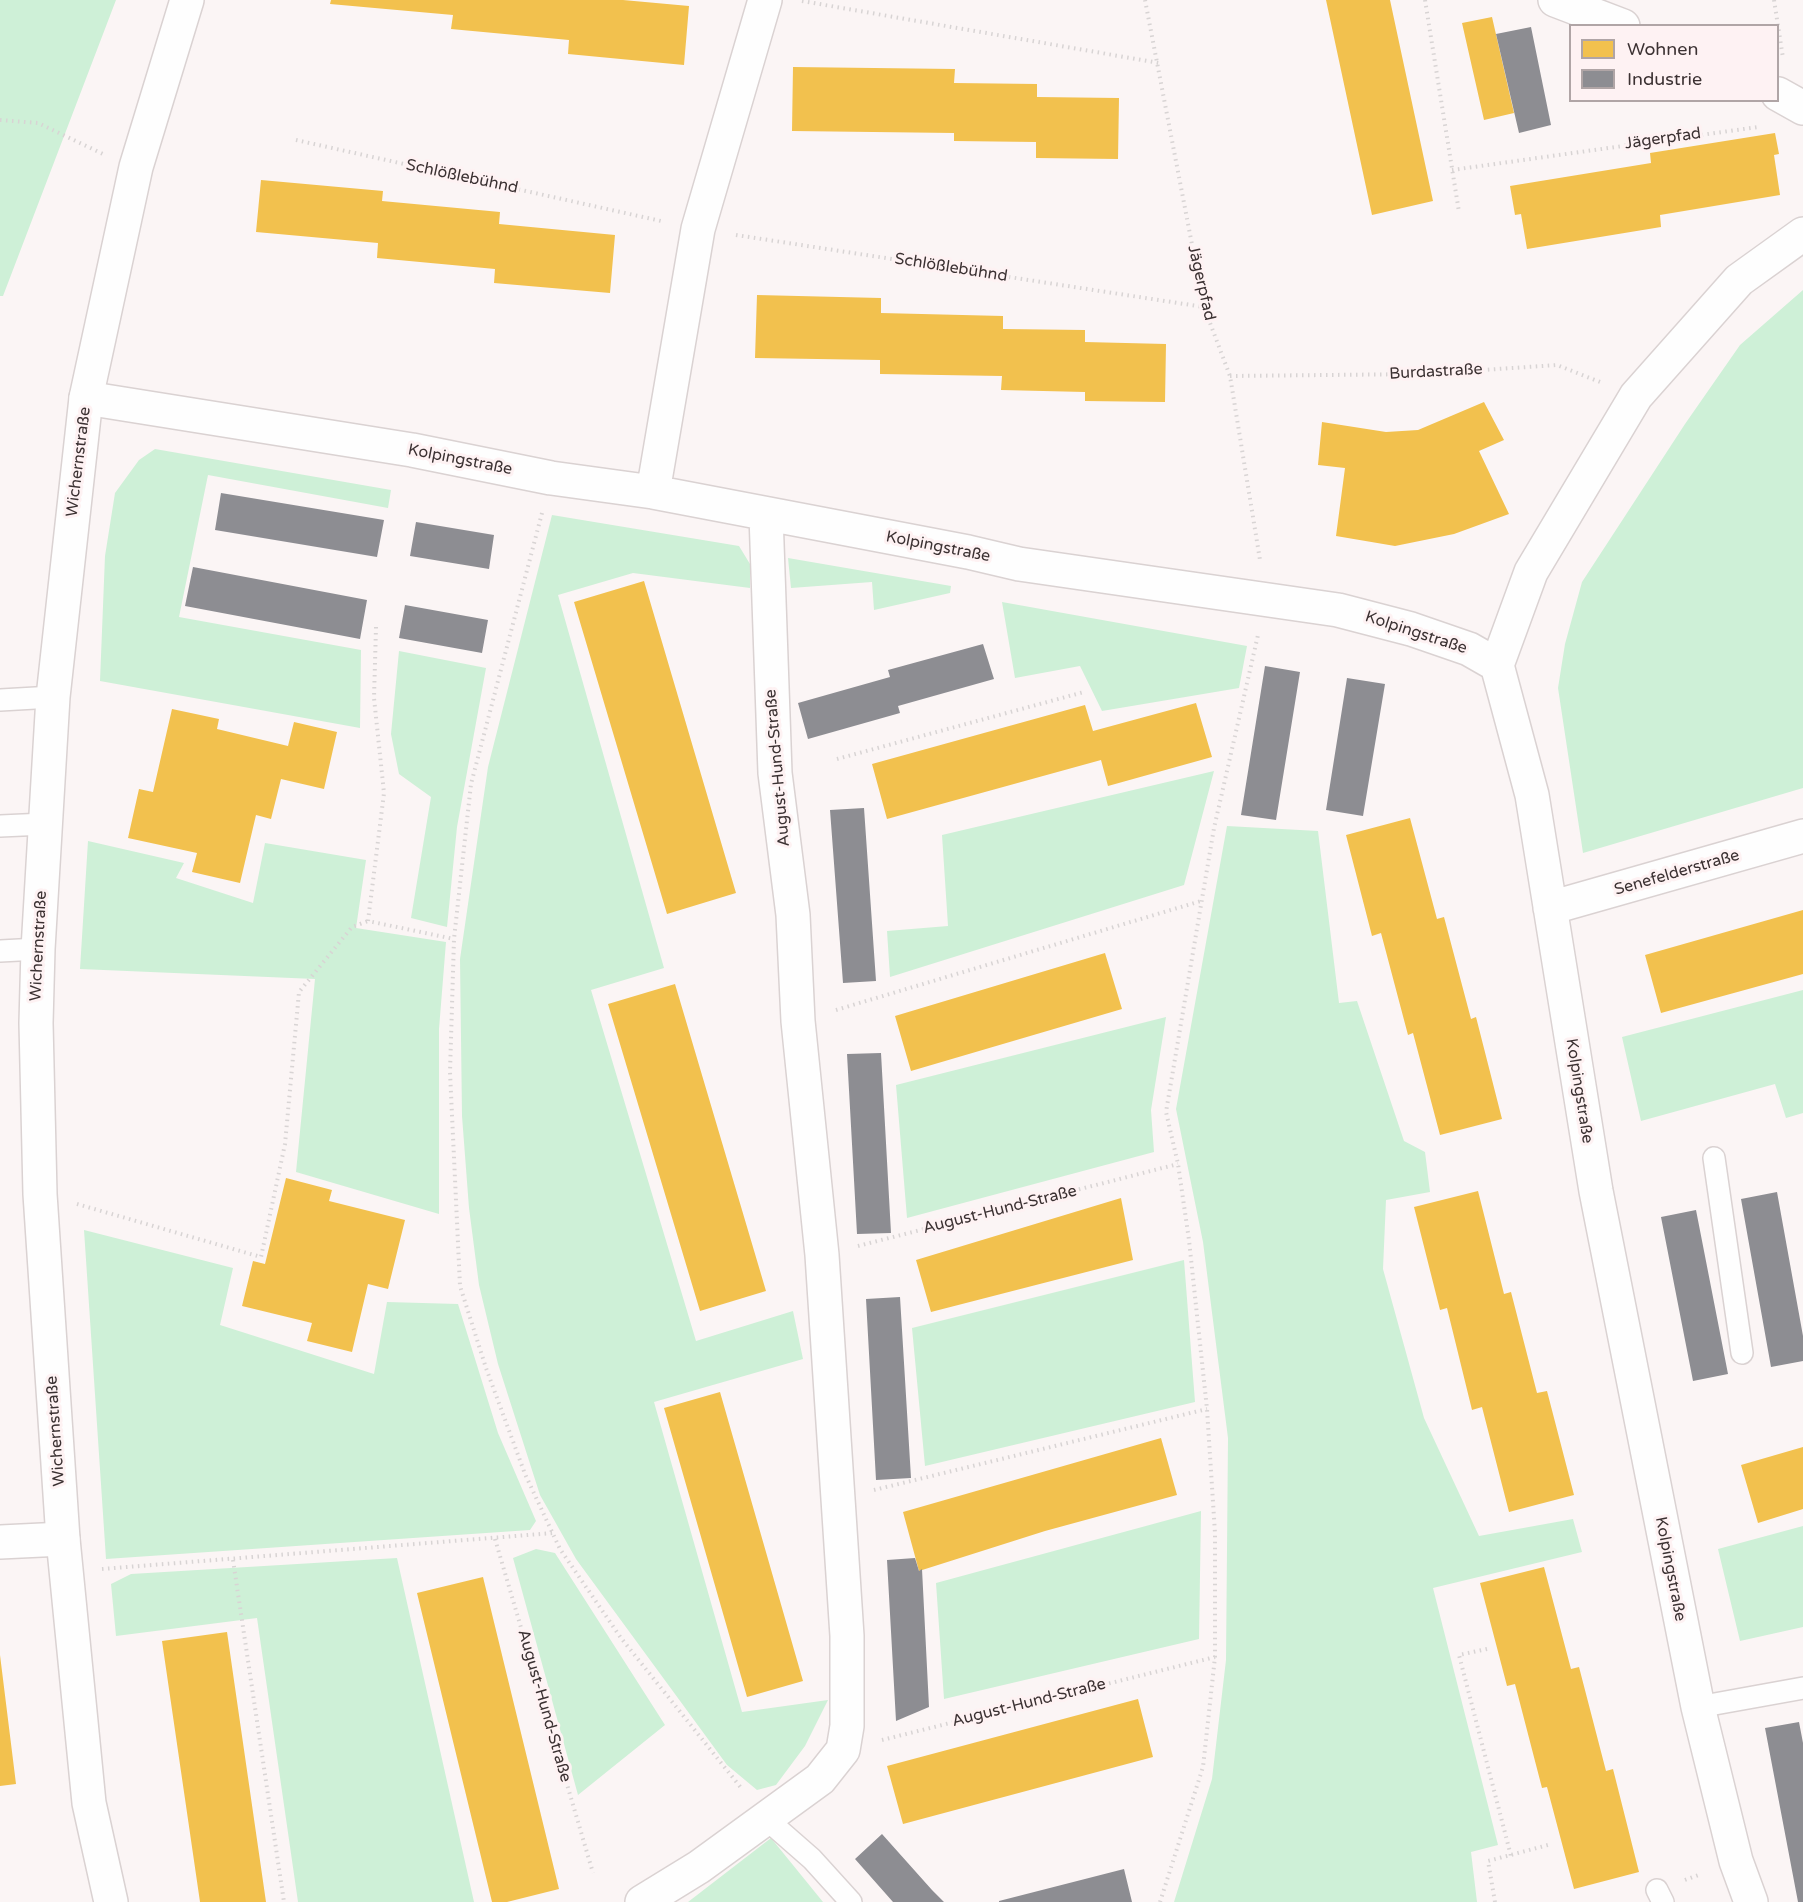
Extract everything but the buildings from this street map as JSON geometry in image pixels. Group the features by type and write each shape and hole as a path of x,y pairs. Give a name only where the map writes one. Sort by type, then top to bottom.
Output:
{"street":[{"name":"Wichernstraße","path":"111,1902 89,1803 63,1539 40,1194 36,1023 38,949 53,697 86,398 136,167 187,0"},
{"path":"653,492 698,229 765,0"},
{"path":"1555,0 1618,24"},
{"path":"1497,665 1531,572 1636,396 1739,280 1803,234"},
{"name":"Kolpingstraße","path":"86,398 412,450 551,478 653,492 968,552 1019,564 1338,610 1411,629 1469,649 1497,665 1532,795 1596,1191 1698,1707 1736,1861 1750,1902"},
{"name":"August-Hund-Straße","path":"766,515 775,772 793,915 798,1022 822,1255 847,1636 847,1726 843,1750"},
{"name":"Senefelderstraße","path":"1550,908 1803,836"},
{"path":"0,1542 63,1539"},
{"path":"642,1902 699,1867 764,1817 820,1779 843,1750"}],"lane":[{"path":"0,700 53,697"},
{"path":"0,826 45,824"},
{"path":"0,951 38,949"},
{"path":"1714,1158 1742,1353"},
{"path":"1698,1707 1803,1688"},
{"path":"764,1817 812,1860 851,1902"}],"path":[{"path":"794,0 1159,63"},
{"name":"Jägerpfad","path":"1145,0 1159,63 1203,308 1230,376 1267,599"},
{"path":"1425,0 1459,212"},
{"name":"Jägerpfad","path":"1774,0 1776,24"},
{"name":"Jägerpfad","path":"1452,170 1785,107 1779,49"},
{"path":"0,120 38,123 80,145 136,167"},
{"name":"Schlößlebühnd","path":"296,140 698,229 1203,308"},
{"name":"Burdastraße","path":"1230,376 1423,374 1557,365 1636,396"},
{"path":"551,478 471,784 454,939 450,1072 460,1286 486,1368 525,1474 560,1549 621,1638 764,1817"},
{"path":"1160,1902 1203,1767 1215,1657 1215,1533 1207,1409 1178,1164 1166,1112 1201,901 1229,756 1267,599"},
{"path":"368,921 384,793 374,699 376,627"},
{"path":"837,759 1084,693"},
{"path":"798,1022 1201,901"},
{"path":"40,1194 261,1257 285,1144 299,992 352,927 368,921 454,939"},
{"name":"August-Hund-Straße","path":"822,1255 1178,1164"},
{"path":"838,1498 1207,1409"},
{"path":"67,1571 233,1560 553,1533"},
{"name":"August-Hund-Straße","path":"495,1539 592,1874"},
{"path":"233,1560 284,1902"},
{"path":"1487,1649 1459,1655 1511,1856"},
{"name":"August-Hund-Straße","path":"843,1750 1215,1657"},
{"path":"1495,1902 1488,1861 1548,1845"}],"green space":[{"path":"0,0 116,0 3,296 0,296"},
{"path":"1803,290 1803,788 1583,853 1558,688 1565,644 1582,582 1685,424 1740,345"},
{"path":"155,449 391,490 388,508 208,475 179,617 361,650 360,728 100,681 105,556 115,493 139,460"},
{"path":"552,515 739,546 750,564 750,588 633,573 558,595 664,968 591,990 696,1341 793,1311 803,1359 654,1402 742,1712 828,1700 805,1746 776,1785 757,1790 727,1765 576,1559 540,1495 498,1364 479,1285 469,1208 462,1116 460,959 488,767"},
{"path":"788,558 951,586 950,593 874,610 872,582 791,588"},
{"path":"1002,602 1247,646 1239,688 1102,711 1080,666 1015,678"},
{"path":"399,651 486,668 457,827 447,927 411,918 431,797 399,774 391,734"},
{"path":"1214,771 1184,885 890,977 887,931 948,926 942,835"},
{"path":"1227,826 1318,831 1339,1003 1357,1001 1404,1141 1425,1152 1430,1192 1386,1200 1383,1269 1424,1418 1479,1536 1573,1519 1582,1552 1433,1588 1498,1845 1471,1852 1477,1902 1174,1902 1212,1779 1226,1660 1228,1438 1203,1242 1176,1109"},
{"path":"88,841 184,863 176,878 253,903 265,843 366,860 356,928 446,942 439,1029 439,1214 296,1172 315,979 80,969"},
{"path":"1803,990 1803,1113 1786,1118 1775,1084 1641,1121 1622,1037"},
{"path":"1166,1017 1151,1110 1154,1152 907,1218 896,1085"},
{"path":"84,1230 233,1268 220,1325 374,1374 387,1302 458,1304 498,1433 536,1521 530,1530 106,1559"},
{"path":"1184,1260 1195,1402 925,1466 912,1328"},
{"path":"1201,1511 1199,1639 944,1699 936,1583"},
{"path":"1803,1526 1803,1627 1740,1641 1718,1549"},
{"path":"536,1549 555,1553 665,1725 578,1795 513,1558"},
{"path":"397,1558 474,1902 298,1902 257,1618 116,1636 111,1584 131,1574"},
{"path":"771,1838 823,1902 688,1902"}]}
